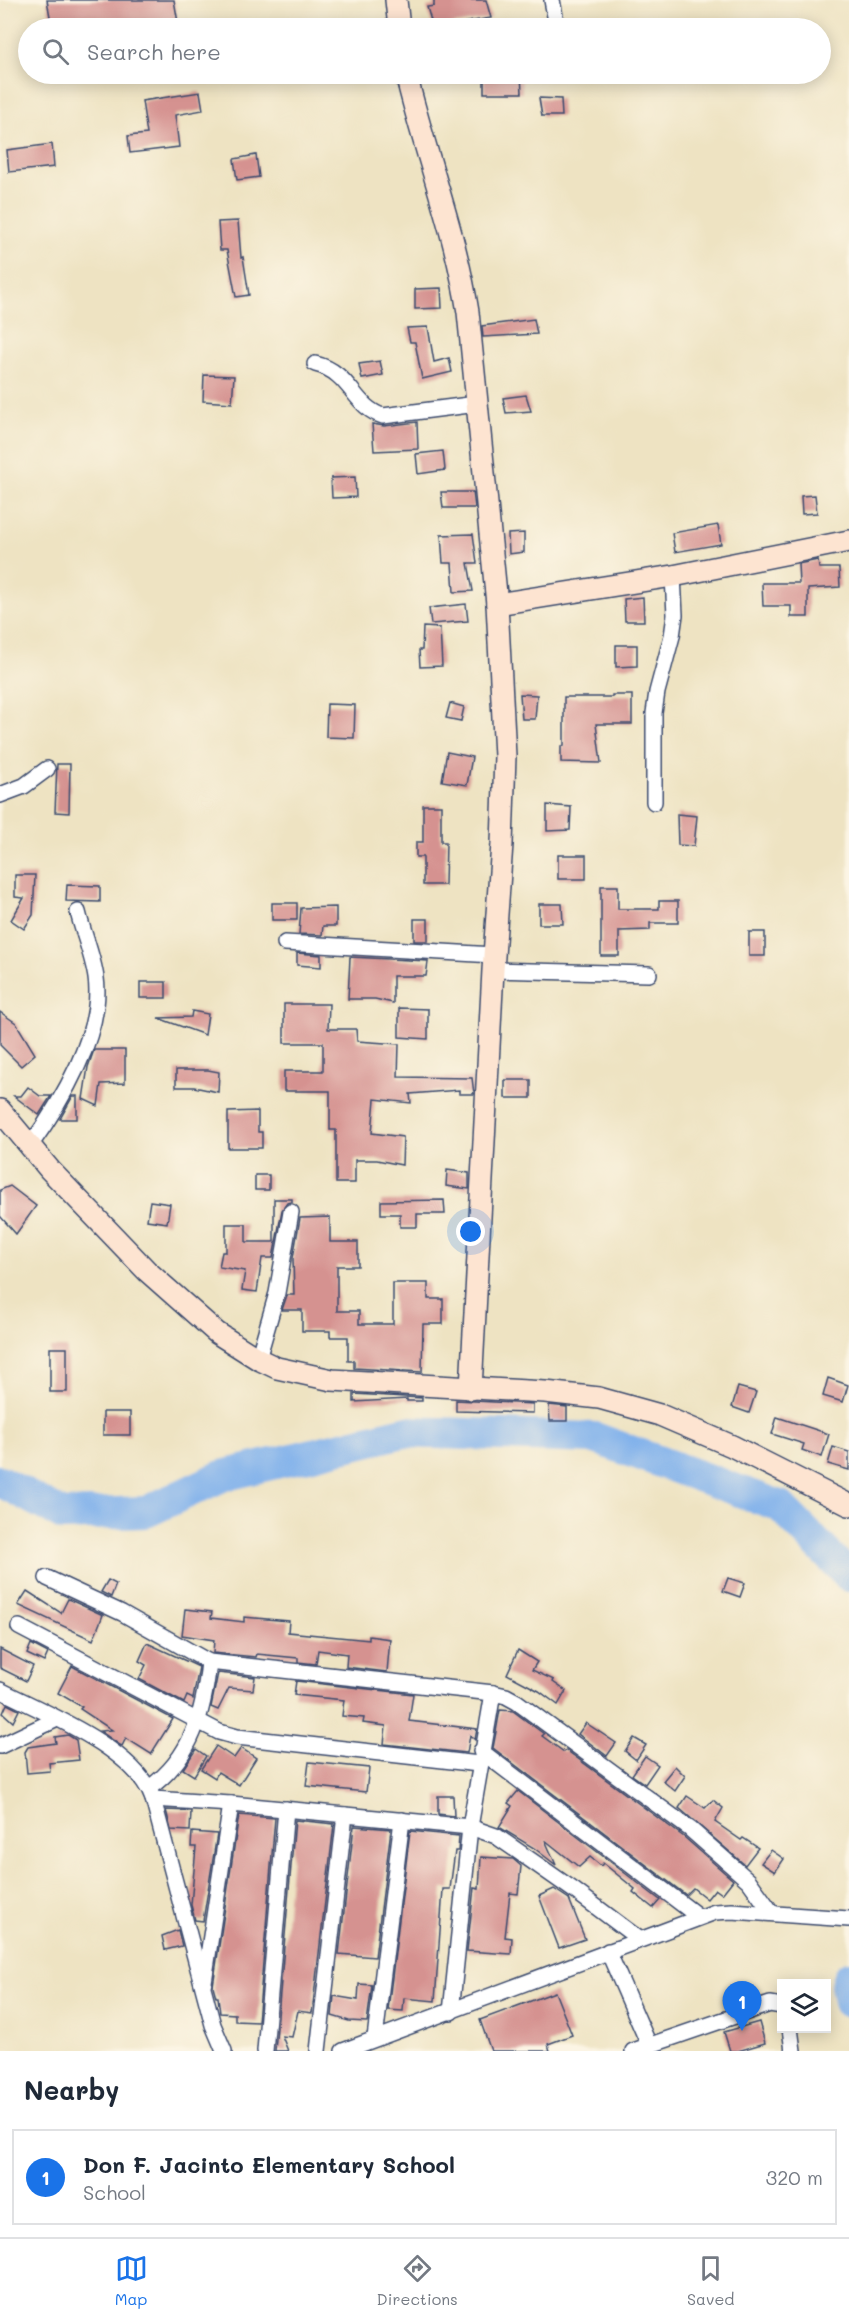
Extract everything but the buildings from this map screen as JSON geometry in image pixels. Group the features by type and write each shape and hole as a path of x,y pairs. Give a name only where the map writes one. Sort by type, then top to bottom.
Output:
{"street":[{"path":"396,0 398,18"},
{"path":"552,0 555,16"},
{"path":"409,84 463,280 497,604 505,756 471,1389"},
{"path":"315,364 335,371 372,412 383,416 477,404"},
{"path":"497,604 673,576 849,541"},
{"path":"654,802 654,713 675,615 673,576"},
{"path":"0,795 24,786 47,769"},
{"path":"30,1146 50,1119 76,1072 94,1012 96,978 78,912"},
{"path":"285,943 649,974"},
{"path":"0,1110 64,1186 147,1271 217,1333 277,1368 332,1380 573,1394 629,1405 660,1415 732,1446 849,1505"},
{"path":"258,1359 277,1293 291,1212"},
{"path":"47,1578 122,1613 209,1662 493,1693 517,1702 690,1829 749,1881 772,1913"},
{"path":"19,1627 86,1660 219,1732 237,1737 480,1757 653,1880 699,1917"},
{"path":"151,1793 181,1758 204,1700 209,1662"},
{"path":"0,1690 57,1719 121,1756 134,1768 151,1793 203,1989 224,2051"},
{"path":"451,2012 470,1827 480,1757 493,1693"},
{"path":"0,1746 57,1719"},
{"path":"151,1793 231,1804 470,1827 496,1836 639,1939"},
{"path":"203,1989 231,1804"},
{"path":"265,2051 286,1809"},
{"path":"318,2051 345,1815"},
{"path":"375,2038 402,1820"},
{"path":"343,2051 699,1917 732,1911 849,1919"},
{"path":"608,1950 649,2045"},
{"path":"633,2051 770,2004 777,2005"},
{"path":"791,2033 793,2051"}],"waterway":[{"path":"0,1481 63,1515 146,1512 222,1476 404,1432 595,1438 780,1506 849,1576"},
{"path":"849,1977 846,1985 849,2002"}],"place":[{"name":"Don F. Jacinto Elementary School","path":"742,2031"}]}
